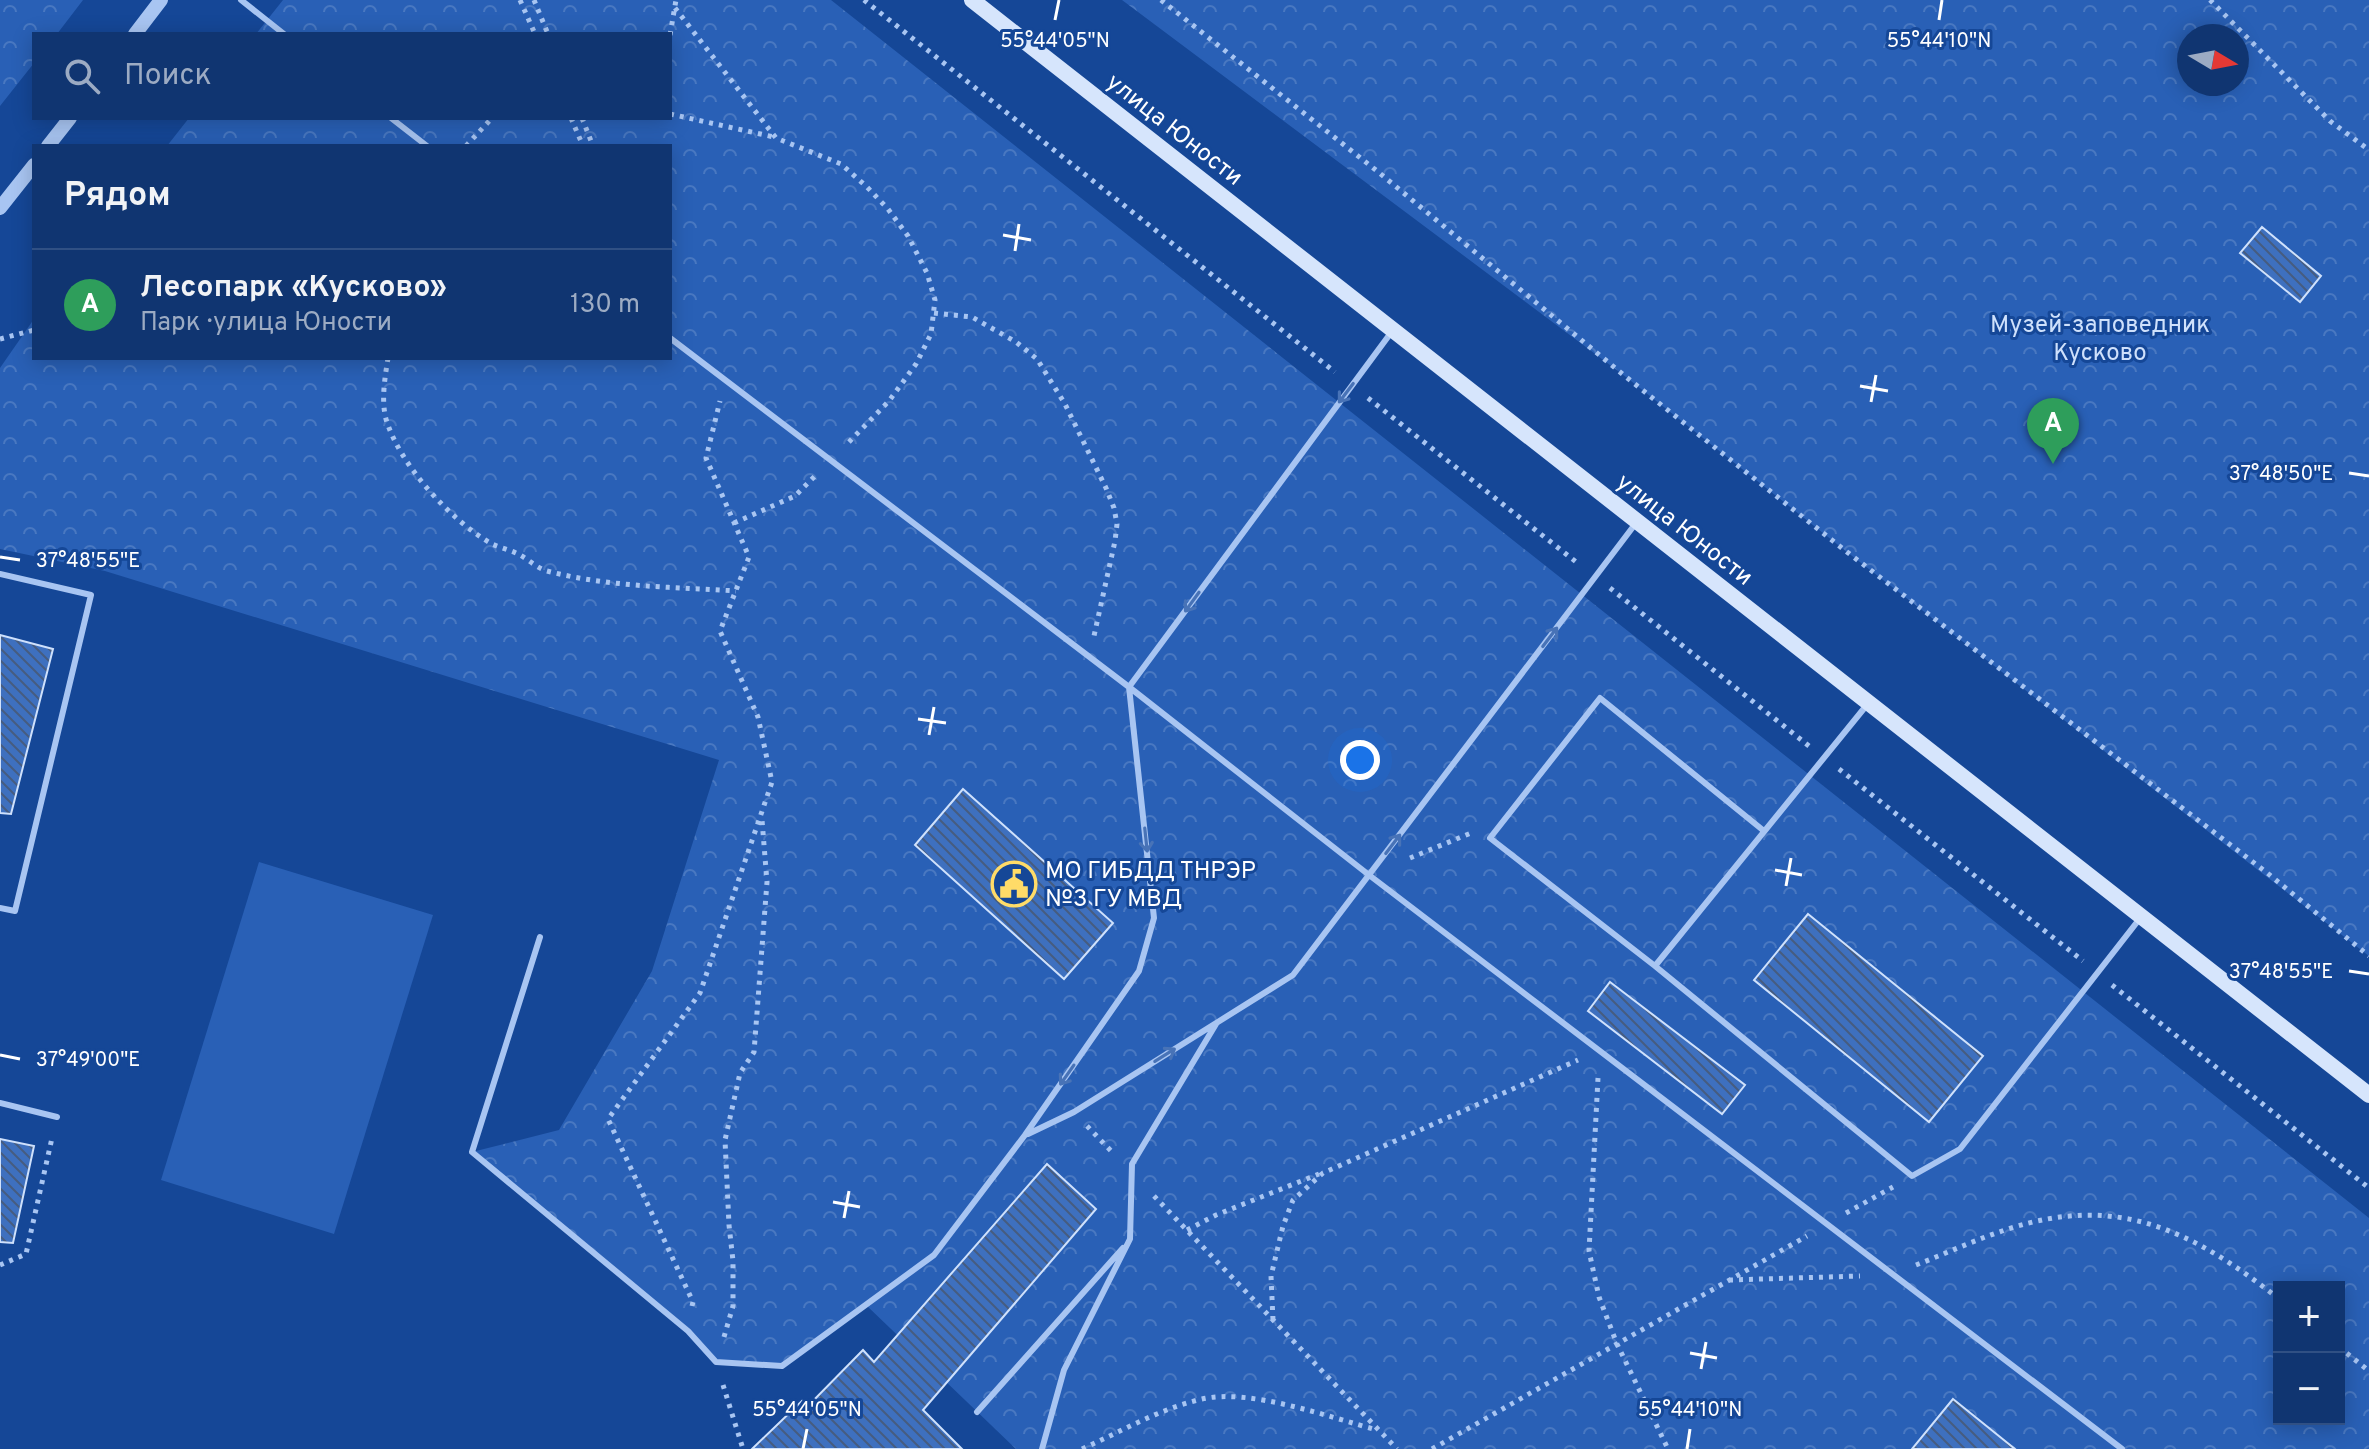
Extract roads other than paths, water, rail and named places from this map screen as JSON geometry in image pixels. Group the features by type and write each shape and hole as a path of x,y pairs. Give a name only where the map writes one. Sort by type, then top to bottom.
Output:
{"main road":[{"name":"улица Юности","path":"972,0 2369,1095"}],"street":[{"path":"137,32 161,0"},
{"path":"50,144 68,120"},
{"path":"0,208 32,168"}],"lane":[{"path":"241,0 281,32"},
{"path":"394,120 424,144"},
{"path":"540,937 472,1152 688,1331 716,1362 782,1366 934,1255 1025,1135 1139,971 1154,918 1129,687 1393,330"},
{"path":"672,340 2122,1449"},
{"path":"1025,1135 1074,1112 1293,975 1637,522"},
{"path":"0,574 91,595 15,911 0,908"},
{"path":"1764,831 1600,698 1490,838 1655,966 1912,1176 1960,1149 2141,917"},
{"path":"1655,966 1869,703"},
{"path":"1042,1449 1064,1370 1130,1239 1132,1164 1218,1021"},
{"path":"0,1103 57,1117"},
{"path":"977,1412 1130,1239"}],"place":[{"name":"Лесопарк «Кусково»","path":"2053,464"},
{"name":"МО ГИБДД ТНРЭР №3 ГУ МВД","path":"1014,884"}],"park label":[{"name":"Музей-заповедник Кусково","path":"2100,338"}]}
